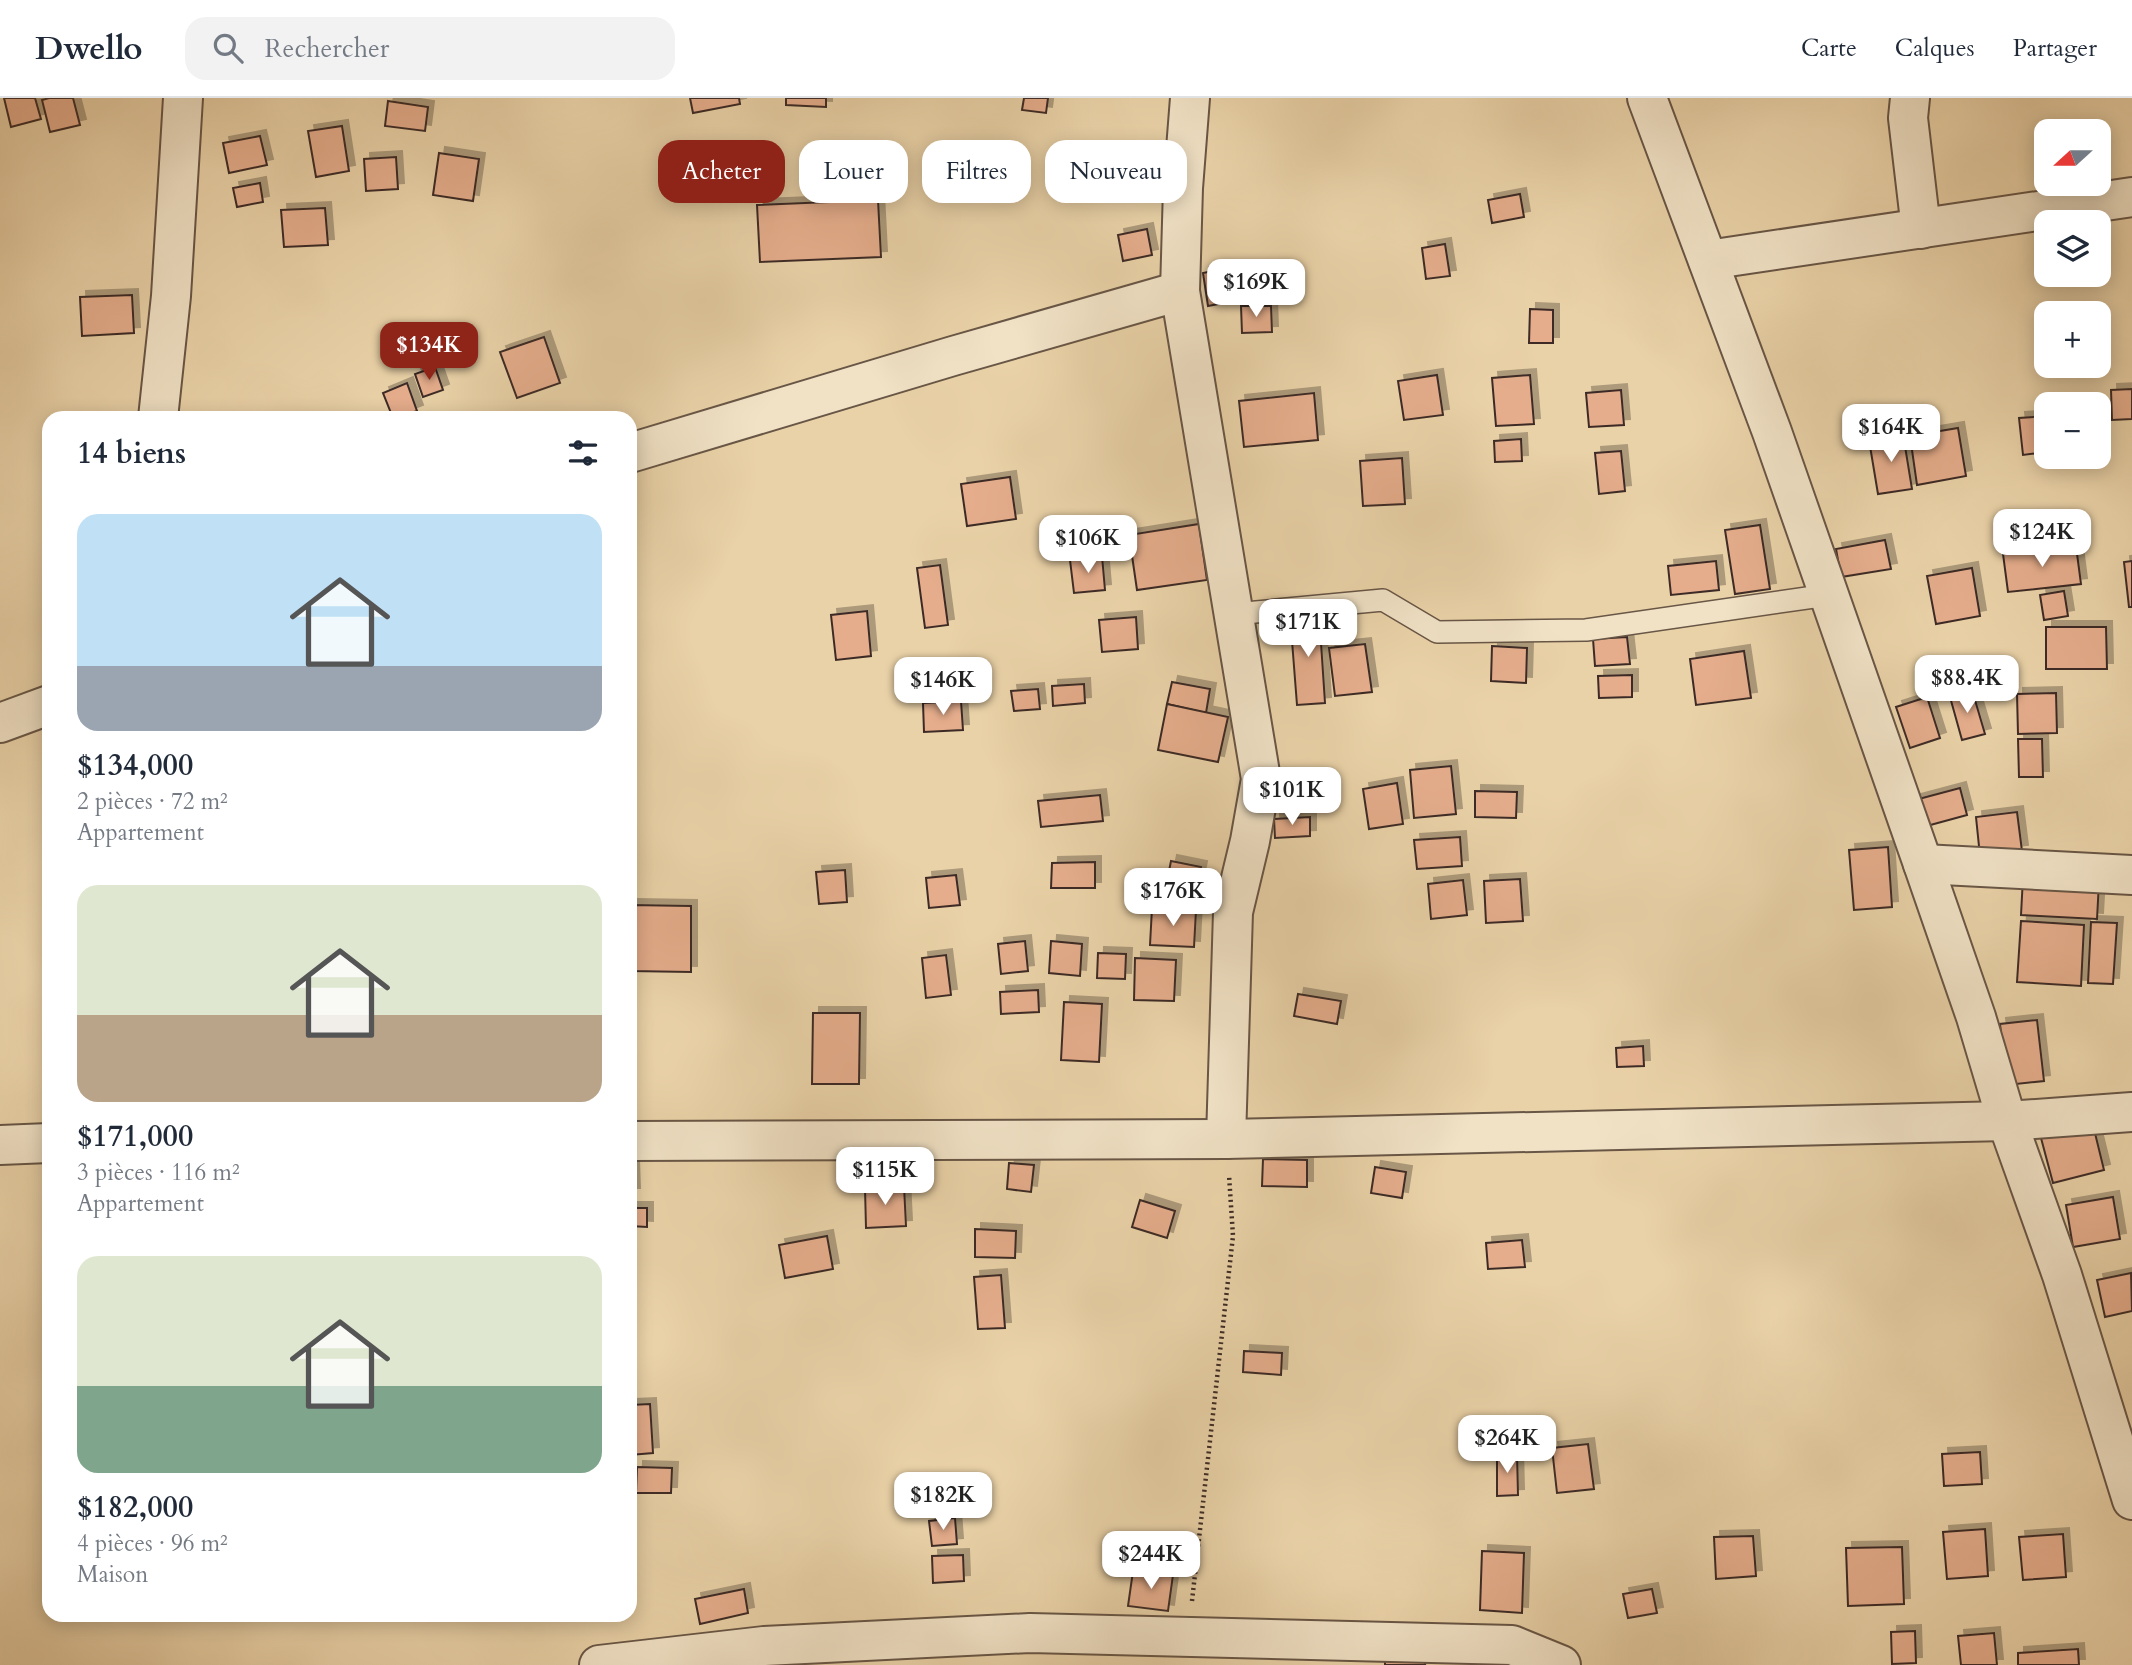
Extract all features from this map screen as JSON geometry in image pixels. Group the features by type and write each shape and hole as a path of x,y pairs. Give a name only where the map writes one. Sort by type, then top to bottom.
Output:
{"street":[{"path":"159,411 171,296 183,98"},
{"path":"1190,98 1183,188 1180,290 1261,779 1233,912 1226,1139"},
{"path":"1647,98 1772,432 1976,1017 2007,1121 2062,1275 2132,1500"},
{"path":"1910,98 1908,118 1921,229"},
{"path":"1708,260 2132,197"},
{"path":"637,451 1180,290"},
{"path":"0,723 42,708"},
{"path":"1923,864 2132,875"},
{"path":"637,1141 1226,1139 2007,1121 2132,1112"},
{"path":"0,1145 42,1143"},
{"path":"599,1665 764,1646 1030,1633 1512,1645 1561,1665"}],"lane":[{"path":"1234,614 1383,600 1437,632 1587,630 1828,595"}],"path":[{"path":"1188,1637 1233,1236 1226,1139"}],"building":[{"path":"4,98 35,98 41,119 11,127"},
{"path":"73,98 80,125 50,132 42,100"},
{"path":"690,98 739,98 740,104 693,113"},
{"path":"786,98 826,98 826,107 786,105"},
{"path":"1024,98 1048,98 1046,113 1022,110"},
{"path":"388,101 428,107 425,131 385,126"},
{"path":"342,126 349,171 316,177 308,131"},
{"path":"260,136 267,165 229,173 223,143"},
{"path":"439,153 479,159 473,201 433,195"},
{"path":"396,157 398,189 366,191 364,159"},
{"path":"260,183 263,202 237,207 233,188"},
{"path":"1520,194 1524,217 1492,223 1488,200"},
{"path":"878,203 881,257 760,262 757,205"},
{"path":"325,208 328,245 284,247 281,210"},
{"path":"1147,229 1152,255 1123,261 1118,235"},
{"path":"1445,244 1450,276 1426,279 1422,248"},
{"path":"1223,269 1229,302 1208,306 1203,273"},
{"path":"132,295 134,333 82,336 80,297"},
{"path":"1241,306 1271,306 1272,332 1242,333"},
{"path":"1530,309 1553,310 1553,343 1529,343"},
{"path":"544,337 560,383 517,398 500,352"},
{"path":"435,367 443,390 423,397 415,374"},
{"path":"1437,375 1443,415 1404,420 1398,381"},
{"path":"1530,375 1534,424 1496,426 1492,378"},
{"path":"407,383 417,411 390,411 383,393"},
{"path":"2132,389 2132,419 2112,420 2111,390"},
{"path":"1621,390 1624,425 1589,427 1586,393"},
{"path":"1314,393 1318,440 1244,447 1239,401"},
{"path":"2034,417 2034,454 2023,455 2019,418"},
{"path":"1958,428 1966,476 1917,485 1910,436"},
{"path":"1903,434 1912,489 1878,494 1869,440"},
{"path":"1521,439 1522,461 1495,462 1494,441"},
{"path":"1621,451 1625,491 1599,494 1595,453"},
{"path":"1402,458 1405,504 1363,506 1360,461"},
{"path":"1010,477 1016,519 967,526 961,484"},
{"path":"1199,524 1207,580 1137,590 1129,535"},
{"path":"1760,525 1770,589 1735,594 1725,530"},
{"path":"1885,540 1891,569 1841,577 1836,549"},
{"path":"2076,546 2081,584 2008,592 2003,554"},
{"path":"1102,556 1105,590 1074,593 1070,560"},
{"path":"1716,561 1719,590 1671,595 1668,566"},
{"path":"2132,561 2132,607 2129,607 2124,562"},
{"path":"940,565 948,625 925,628 917,568"},
{"path":"1972,568 1980,616 1936,624 1927,576"},
{"path":"2064,591 2068,616 2044,620 2040,595"},
{"path":"867,611 871,656 836,660 831,615"},
{"path":"1319,613 1325,703 1297,705 1290,615"},
{"path":"1136,617 1138,649 1102,652 1099,620"},
{"path":"2046,627 2106,627 2107,669 2046,669"},
{"path":"1627,637 1630,664 1595,666 1593,639"},
{"path":"1365,644 1372,692 1335,696 1329,648"},
{"path":"1492,646 1527,648 1526,683 1491,681"},
{"path":"1744,651 1751,698 1696,705 1690,659"},
{"path":"1632,675 1632,697 1599,698 1598,676"},
{"path":"1172,682 1210,689 1206,713 1167,704"},
{"path":"1084,684 1085,703 1053,706 1052,686"},
{"path":"1038,689 1040,709 1014,711 1011,691"},
{"path":"1972,690 1985,734 1962,740 1950,697"},
{"path":"2056,693 2057,733 2018,734 2017,694"},
{"path":"1927,697 1940,738 1910,748 1896,707"},
{"path":"961,701 963,730 924,732 923,703"},
{"path":"1167,704 1228,717 1218,762 1158,750"},
{"path":"2018,739 2042,739 2043,777 2019,777"},
{"path":"1451,766 1456,814 1414,818 1410,770"},
{"path":"1397,783 1403,824 1369,829 1363,789"},
{"path":"1960,788 1967,815 1923,827 1915,800"},
{"path":"1475,791 1517,792 1516,818 1475,817"},
{"path":"1100,795 1103,821 1041,827 1038,801"},
{"path":"2017,812 2022,851 1980,856 1976,817"},
{"path":"1310,817 1310,836 1275,838 1274,819"},
{"path":"1460,837 1462,866 1417,869 1414,840"},
{"path":"1888,847 1892,907 1854,910 1849,850"},
{"path":"1171,861 1201,867 1195,897 1165,891"},
{"path":"1095,862 1095,888 1051,888 1052,863"},
{"path":"845,870 847,902 819,904 816,872"},
{"path":"956,875 960,905 929,908 926,878"},
{"path":"2023,877 2099,882 2097,919 2021,915"},
{"path":"1520,879 1523,921 1486,923 1484,881"},
{"path":"1463,880 1467,915 1431,919 1428,884"},
{"path":"637,905 691,906 691,972 637,971"},
{"path":"1152,908 1196,910 1194,947 1150,945"},
{"path":"2021,921 2084,925 2081,986 2017,982"},
{"path":"2091,922 2117,923 2113,984 2088,983"},
{"path":"1025,941 1028,971 1001,974 998,944"},
{"path":"1051,941 1082,944 1080,976 1049,973"},
{"path":"1098,953 1126,954 1125,979 1097,978"},
{"path":"946,955 951,995 926,998 922,958"},
{"path":"1135,958 1176,960 1174,1001 1134,1000"},
{"path":"1038,990 1039,1012 1001,1014 1000,992"},
{"path":"1298,994 1341,1001 1337,1024 1294,1016"},
{"path":"1064,1002 1102,1004 1099,1062 1061,1060"},
{"path":"813,1013 860,1013 859,1084 812,1084"},
{"path":"2037,1020 2044,1081 2007,1085 2000,1024"},
{"path":"1643,1046 1644,1066 1617,1067 1616,1048"},
{"path":"2093,1125 2104,1170 2053,1183 2041,1138"},
{"path":"1263,1159 1307,1160 1307,1187 1262,1186"},
{"path":"1009,1163 1034,1165 1031,1192 1007,1189"},
{"path":"1375,1167 1406,1172 1402,1198 1371,1193"},
{"path":"904,1186 906,1226 866,1228 865,1188"},
{"path":"2113,1197 2120,1239 2073,1247 2066,1205"},
{"path":"1140,1200 1175,1211 1167,1238 1132,1227"},
{"path":"637,1208 647,1208 647,1227 637,1226"},
{"path":"975,1229 1016,1231 1015,1258 975,1257"},
{"path":"827,1236 833,1269 785,1278 779,1245"},
{"path":"1522,1240 1525,1267 1488,1269 1486,1243"},
{"path":"2131,1273 2132,1311 2105,1317 2097,1280"},
{"path":"1001,1275 1005,1328 978,1329 974,1277"},
{"path":"1244,1351 1282,1353 1281,1375 1243,1372"},
{"path":"650,1404 653,1453 637,1454 637,1405"},
{"path":"1588,1444 1594,1489 1557,1493 1552,1448"},
{"path":"1980,1452 1982,1484 1944,1486 1942,1454"},
{"path":"1497,1454 1517,1454 1518,1495 1497,1496"},
{"path":"637,1467 672,1468 671,1493 637,1493"},
{"path":"955,1518 957,1544 932,1546 929,1521"},
{"path":"1985,1529 1988,1576 1947,1579 1943,1532"},
{"path":"2063,1534 2066,1577 2023,1580 2019,1537"},
{"path":"1753,1536 1756,1576 1716,1579 1714,1537"},
{"path":"1902,1547 1904,1604 1848,1606 1846,1548"},
{"path":"1482,1551 1524,1553 1522,1613 1480,1610"},
{"path":"963,1555 964,1581 933,1583 932,1556"},
{"path":"1133,1571 1173,1575 1168,1611 1128,1606"},
{"path":"744,1589 748,1613 700,1624 695,1599"},
{"path":"1652,1589 1657,1613 1628,1618 1623,1594"},
{"path":"1915,1631 1916,1663 1892,1664 1891,1632"},
{"path":"1994,1633 1997,1665 1961,1665 1958,1636"},
{"path":"2078,1649 2079,1665 2018,1665 2018,1653"},
{"path":"1385,1656 1426,1658 1425,1665 1385,1665"}]}
